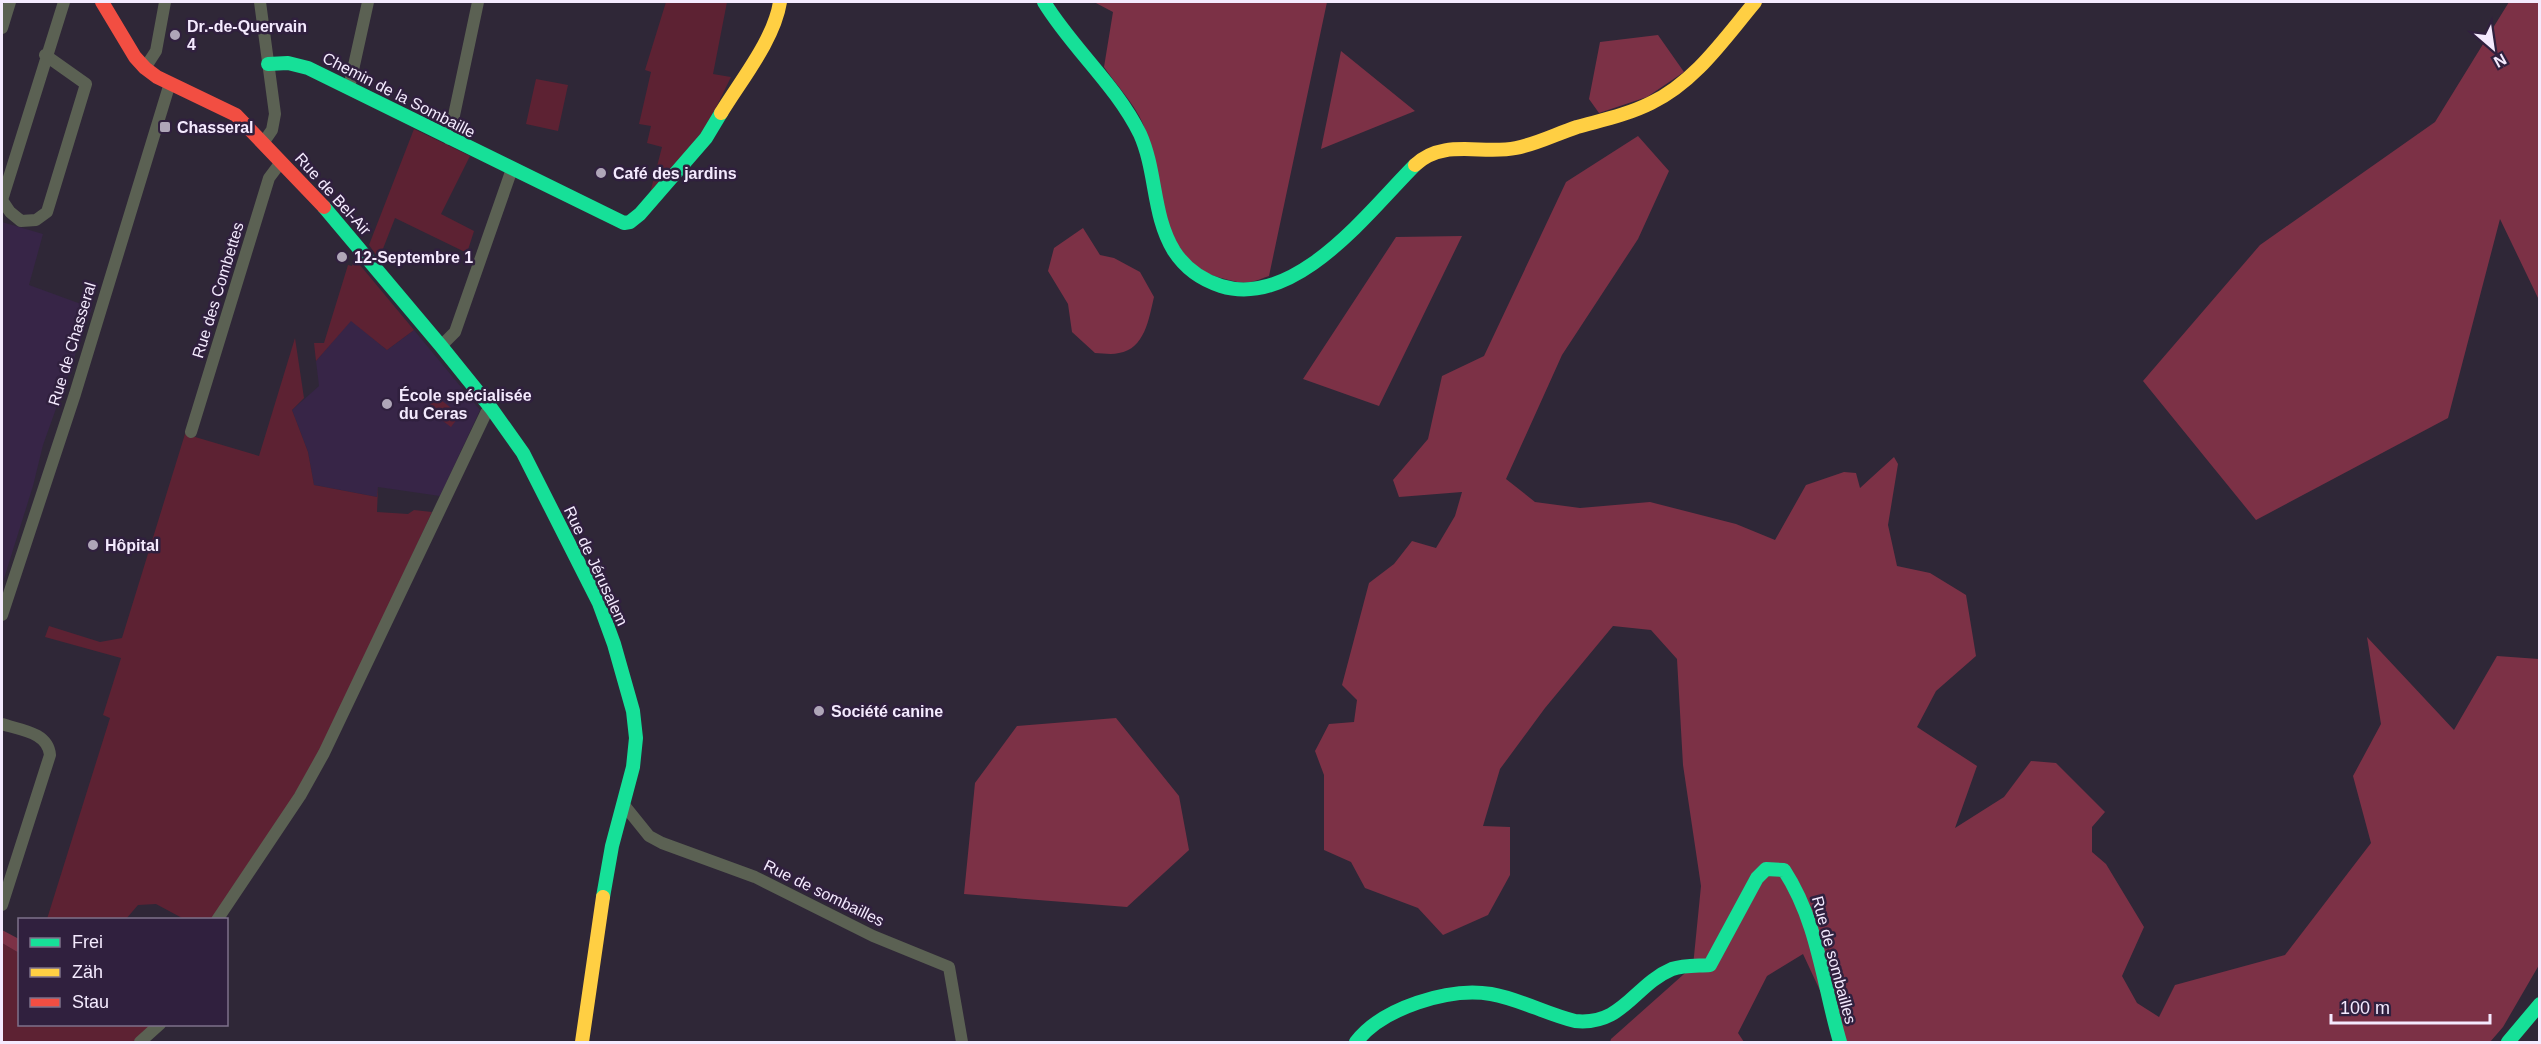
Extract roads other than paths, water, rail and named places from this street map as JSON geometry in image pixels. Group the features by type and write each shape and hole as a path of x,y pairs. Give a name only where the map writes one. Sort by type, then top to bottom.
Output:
{"street":[{"path":"2,28 10,2"},
{"path":"45,56 86,84 47,212 36,220 21,221 10,212 2,200 45,56 64,2"},
{"name":"Rue de Bel-Air","path":"102,2 135,57 145,68 229,110 263,143 334,218 441,346"},
{"path":"145,68 156,51 165,2"},
{"path":"260,2 275,122 263,143"},
{"path":"349,88 368,2"},
{"path":"449,139 478,2"},
{"name":"Chemin de la Sombaille","path":"268,64 298,64 624,223 635,219 706,138 767,38 778,14 780,2"},
{"path":"1044,2 1078,52 1126,111 1140,135 1149,161 1158,216 1175,253 1184,264 1208,281 1235,290 1249,291 1276,286 1314,263 1352,229 1419,162 1435,151 1510,149 1635,110 1662,98 1693,72 1755,2"},
{"name":"Rue de Chasseral","path":"2,613 73,402 170,82"},
{"name":"Rue des Combettes","path":"191,432 269,178 281,162"},
{"path":"441,346 455,332 512,169"},
{"name":"Rue de Jérusalem","path":"441,346 491,408 534,474 599,603 614,644 633,711 636,738 633,767 612,846 582,1042"},
{"path":"218,918 300,796 324,753 436,514 486,413 491,408"},
{"path":"2,724 44,738 49,746 50,755 2,905"},
{"name":"Rue de sombailles","path":"624,805 649,836 662,843 755,877 873,936 949,967 962,1042"},
{"name":"Rue de sombailles","path":"1356,1042 1373,1023 1399,1008 1460,992 1492,994 1582,1023 1598,1022 1618,1012 1648,986 1674,969 1710,965 1756,878 1766,869 1784,870 1796,885 1824,972 1840,1042"},
{"path":"2508,1042 2540,1004"},
{"path":"140,1042 158,1026"}],"place":[{"name":"Dr.-de-Quervain 4","path":"175,35"},
{"name":"Chasseral","path":"165,127"},
{"name":"Café des jardins","path":"601,173"},
{"name":"12-Septembre 1","path":"342,257"},
{"name":"École spécialisée du Ceras","path":"387,404"},
{"name":"Hôpital","path":"93,545"},
{"name":"Société canine","path":"819,711"}]}
